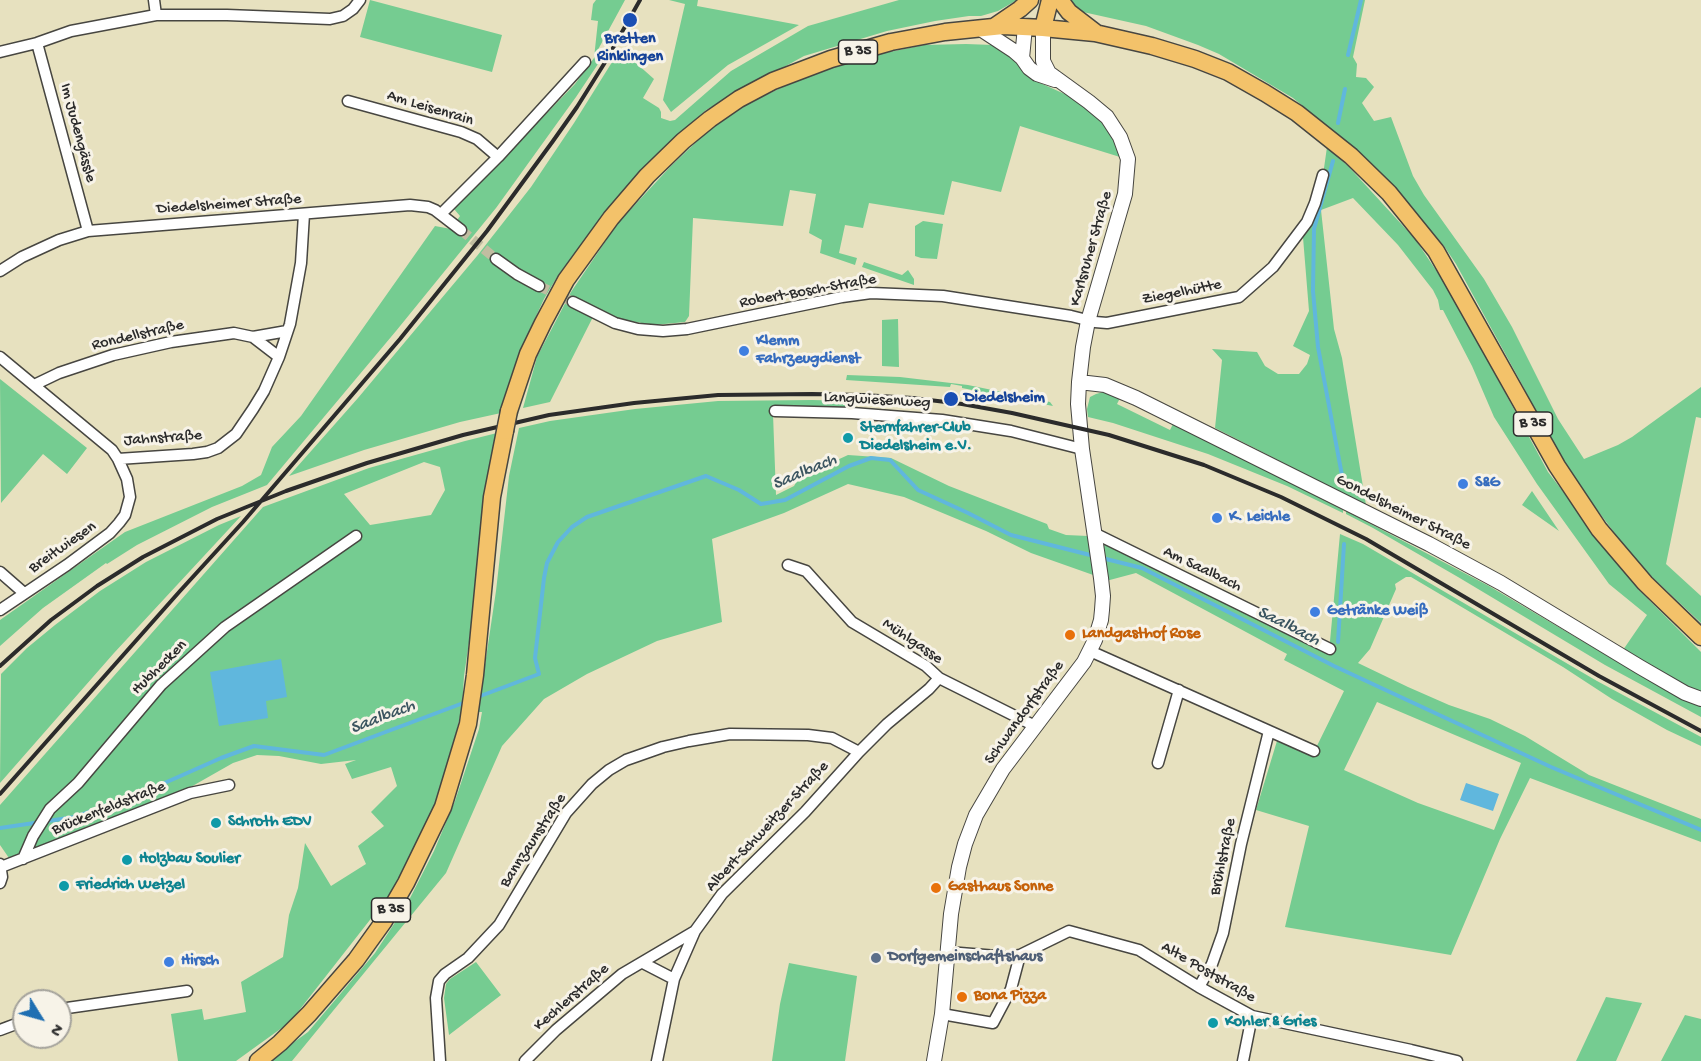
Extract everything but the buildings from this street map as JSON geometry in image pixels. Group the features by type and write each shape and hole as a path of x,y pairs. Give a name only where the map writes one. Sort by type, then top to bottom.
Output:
{"main road":[{"path":"986,27 1015,13 1030,0"},
{"path":"1025,27 1036,0"},
{"path":"1043,28 1050,0"},
{"path":"1060,0 1069,12 1095,33"},
{"name":"B 35","path":"258,1061 309,1014 356,960 384,921 406,883 443,807 468,724 475,675 492,497 509,411 528,354 566,280 611,218 647,176 683,141 739,99 773,81 831,59 891,42 986,27 1025,27 1095,33 1152,46 1228,72 1297,113 1351,156 1389,193 1436,251 1557,466 1599,529 1645,583 1701,637"}],"street":[{"path":"154,0 156,15"},
{"path":"0,52 37,43 71,31 156,15 330,18 343,16 360,0"},
{"name":"Karlsruher Straße","path":"986,27 1022,58 1037,75 1059,82"},
{"path":"1022,58 1025,27"},
{"name":"Karlsruher Straße","path":"1043,28 1043,61 1049,73 1107,117 1120,137 1128,159 1125,194 1088,321 1079,382"},
{"name":"Im Judengässle","path":"37,43 88,231"},
{"path":"441,214 498,157 585,62"},
{"name":"Am Leisenrain","path":"348,101 461,132 477,139 498,157"},
{"name":"Ziegelhütte","path":"1088,321 1107,323 1239,297 1273,267 1307,222 1323,175"},
{"name":"Diedelsheimer Straße","path":"0,272 22,257 50,244 88,231 410,205 428,207 461,230"},
{"name":"Jahnstraße","path":"0,357 112,450 118,459 207,452 218,448 236,434 253,409 279,357 287,331 301,263 304,214"},
{"path":"496,259 539,286"},
{"name":"Robert-Bosch-Straße","path":"573,302 615,323 638,329 663,331 687,329 871,293 943,296 1071,316 1088,321"},
{"path":"253,337 287,331"},
{"name":"Rondellstraße","path":"34,384 112,355 171,342 234,333 253,337"},
{"path":"253,337 279,357"},
{"name":"Schwandorfstraße","path":"934,1061 942,1014 951,914 965,844 976,815 989,792 1035,726 1084,662 1095,640 1101,620 1103,597 1082,449 1078,404 1079,382"},
{"name":"Gondelsheimer Straße","path":"1079,382 1105,385 1136,398 1429,544 1502,583 1685,693 1701,699"},
{"name":"Langwiesenweg","path":"775,411 852,413 942,420 1011,431 1082,449"},
{"name":"Breitwiesen","path":"0,610 110,533 125,515 130,497 129,489 118,459"},
{"name":"Am Saalbach","path":"1094,533 1330,649"},
{"name":"Hubhecken","path":"23,859 33,836 50,809 78,783 161,685 225,627 356,536"},
{"name":"Mühlgasse","path":"788,565 806,571 852,622 926,666 939,678 1035,726"},
{"name":"Breitwiesen","path":"0,572 24,592"},
{"path":"1090,651 1314,751"},
{"name":"Albert-Schweitzer-Straße","path":"657,1061 674,980 695,931 723,894 805,812 859,752 939,678"},
{"path":"1158,763 1179,690"},
{"name":"Brühlstraße","path":"1199,987 1212,964 1223,933 1241,844 1269,731"},
{"name":"Bannzaunstraße","path":"440,1061 436,998 439,981 468,958 499,925 566,813 592,784 609,770 626,760 663,747 730,734 808,735 832,738 859,752"},
{"name":"Brückenfeldstraße","path":"0,883 1,866 190,793 229,785"},
{"name":"Kechlerstraße","path":"525,1061 556,1030 622,974 695,931"},
{"name":"Alte Poststraße","path":"948,952 1020,956 1069,931 1139,950 1252,1016 1457,1061"},
{"path":"942,1014 993,1023 1011,989 1020,956"},
{"path":"643,963 674,980"},
{"path":"72,1007 187,992"},
{"path":"1243,1061 1252,1016"}],"green space":[{"path":"370,0 502,35 492,72 360,37"},
{"path":"596,0 625,0 594,57 598,21 591,20 593,4"},
{"path":"669,0 698,0 697,6 799,25 728,65 671,112 663,100 685,4"},
{"path":"899,0 1017,0 998,11 981,16 935,21 887,31 804,56 706,110 656,155 604,214 557,277 520,351 501,413 460,422 364,450 289,476 477,256 531,187 619,51 654,79 643,98 659,108 661,118 670,121 675,120 731,71 808,26"},
{"path":"1065,0 1365,0 1353,57 1357,64 1356,77 1366,78 1374,87 1362,103 1374,121 1391,117 1413,176 1484,279 1512,327 1558,419 1584,459 1632,437 1701,387 1701,418 1696,417 1666,564 1701,596 1701,623 1652,577 1622,543 1569,471 1544,429 1456,264 1444,246 1380,173 1293,98 1219,54 1146,26 1083,12"},
{"path":"924,45 993,45 1010,54 1028,75 1038,82 1078,100 1101,119 1110,132 1120,157 1020,126 1001,192 952,181 944,215 869,203 863,228 845,225 839,253 857,258 855,265 820,253 822,240 809,233 816,194 790,190 783,226 693,218 689,316 685,322 654,325 612,317 597,309 550,402 523,408 537,357 571,292 618,223 671,166 710,129 745,105 808,75 845,61"},
{"path":"594,57 600,61 496,208 267,485 212,507 106,563 43,608 0,646 0,620 125,532 242,486 261,475 272,447 301,416 435,226 451,229 460,216 454,209 575,84"},
{"path":"1327,147 1348,166 1415,239 1450,291 1548,472 1638,589 1701,652 1701,692 1623,650 1647,615 1609,584 1537,484 1494,417 1472,366 1443,310 1440,310 1433,290 1398,245 1353,198 1321,210 1334,329 1342,358 1366,505 1215,428 1222,360 1212,349 1257,352 1265,366 1278,374 1299,374 1307,364 1310,355 1293,346 1309,311 1302,225 1323,175"},
{"path":"923,221 943,224 937,259 915,256 915,226"},
{"path":"864,262 902,275 908,270 914,279 914,285 862,267"},
{"path":"898,319 899,367 882,366 882,320"},
{"path":"847,375 900,377 968,385 1050,402 1053,406 951,384 950,387 846,380"},
{"path":"0,379 87,448 67,474 43,454 1,503"},
{"path":"1103,392 1121,396 1117,404 1170,430 1174,422 1343,510 1343,513 1287,486 1208,454 1088,417 1090,397"},
{"path":"718,401 851,401 852,416 773,414 776,495 794,486 802,472 826,468 848,455 891,458 949,486 1047,524 1049,529 1066,535 1088,536 1096,576 1031,553 986,531 904,497 848,484 784,513 712,539 722,622 657,641 587,674 544,699 502,746 446,873 292,1061 268,1061 308,1032 375,953 407,904 434,851 455,801 479,729 482,712 478,712 496,591 509,476 519,428 550,421 635,409"},
{"path":"497,433 464,676 462,709 440,795 391,893 290,1022 236,1061 178,1061 171,1014 202,1009 204,1020 246,1012 241,982 283,957 289,915 298,888 305,843 331,886 366,864 358,846 384,826 371,812 397,786 391,767 352,779 345,764 356,760 321,764 279,756 257,755 233,763 189,788 9,858 0,845 0,805 263,507 369,468","holes":["424,462 440,467 445,490 431,515 370,525 344,494"]},
{"path":"1532,491 1559,531 1522,505"},
{"path":"1346,511 1489,586 1672,694 1701,707 1701,717 1605,665 1458,577 1346,514"},
{"path":"241,516 114,653 0,783 1,674 27,648 100,591 146,562"},
{"path":"1340,534 1363,544 1597,681 1701,737 1701,746 1612,699 1563,667 1411,577 1406,577 1395,584 1396,589 1370,649 1358,663 1449,705 1490,719 1525,736 1589,775 1701,819 1701,842 1530,778 1500,839 1451,955 1285,927 1309,826 1256,810 1277,741 1312,756 1344,691 1284,660 1287,654 1136,573 1106,581 1099,541 1329,652","holes":["1377,702 1521,763 1494,830 1418,803 1344,770"]},
{"path":"476,962 501,995 449,1035 444,998 446,984"},
{"path":"789,963 857,976 845,1061 772,1061 780,1004"},
{"path":"1606,997 1642,1003 1616,1061 1576,1061"},
{"path":"1685,1015 1701,1019 1701,1061 1661,1061"}],"water":[{"path":"281,659 287,697 266,701 268,718 219,726 210,672"},
{"path":"1466,783 1499,794 1493,811 1460,800"}],"waterway":[{"path":"1348,55 1361,0"},
{"path":"1338,123 1345,89"},
{"path":"1333,161 1314,229 1313,291 1318,347 1344,486"},
{"name":"Saalbach","path":"475,698 539,674 535,658 547,563 558,542 572,527 587,517 706,476 739,490 761,504 785,500 849,466 871,458 890,460 918,490 1011,535 1094,556"},
{"path":"1338,642 1344,544"},
{"name":"Saalbach","path":"1102,558 1142,568 1334,666 1551,767 1701,830"},
{"name":"Saalbach","path":"0,828 75,817 254,746 324,755 466,702"}],"tunnel":[{"path":"461,230 496,259"},
{"path":"539,286 573,302"}],"railway":[{"path":"0,794 243,522 400,339 487,231 553,141 604,64 640,0"},
{"path":"0,666 51,620 97,586 143,557 217,519 286,491 367,463 463,435 549,415 634,403 718,395 863,395 913,398 1012,413 1109,435 1204,465 1281,497 1366,539 1599,676 1701,731"}],"place":[{"name":"Bretten Rinklingen","path":"630,20"},
{"name":"Klemm Fahrzeugdienst","path":"744,351"},
{"name":"Diedelsheim","path":"951,399"},
{"name":"Sternfahrer-Club Diedelsheim e.V.","path":"848,438"},
{"name":"S&G","path":"1463,484"},
{"name":"K. Leichle","path":"1217,518"},
{"name":"Getränke Weiß","path":"1315,612"},
{"name":"Landgasthof Rose","path":"1070,635"},
{"name":"Schroth EDV","path":"216,823"},
{"name":"Holzbau Soulier","path":"127,860"},
{"name":"Friedrich Wetzel","path":"64,886"},
{"name":"Gasthaus Sonne","path":"936,888"},
{"name":"Dorfgemeinschaftshaus","path":"876,958"},
{"name":"Hirsch","path":"169,962"},
{"name":"Bona Pizza","path":"962,997"},
{"name":"Kohler & Gries","path":"1213,1023"}]}
